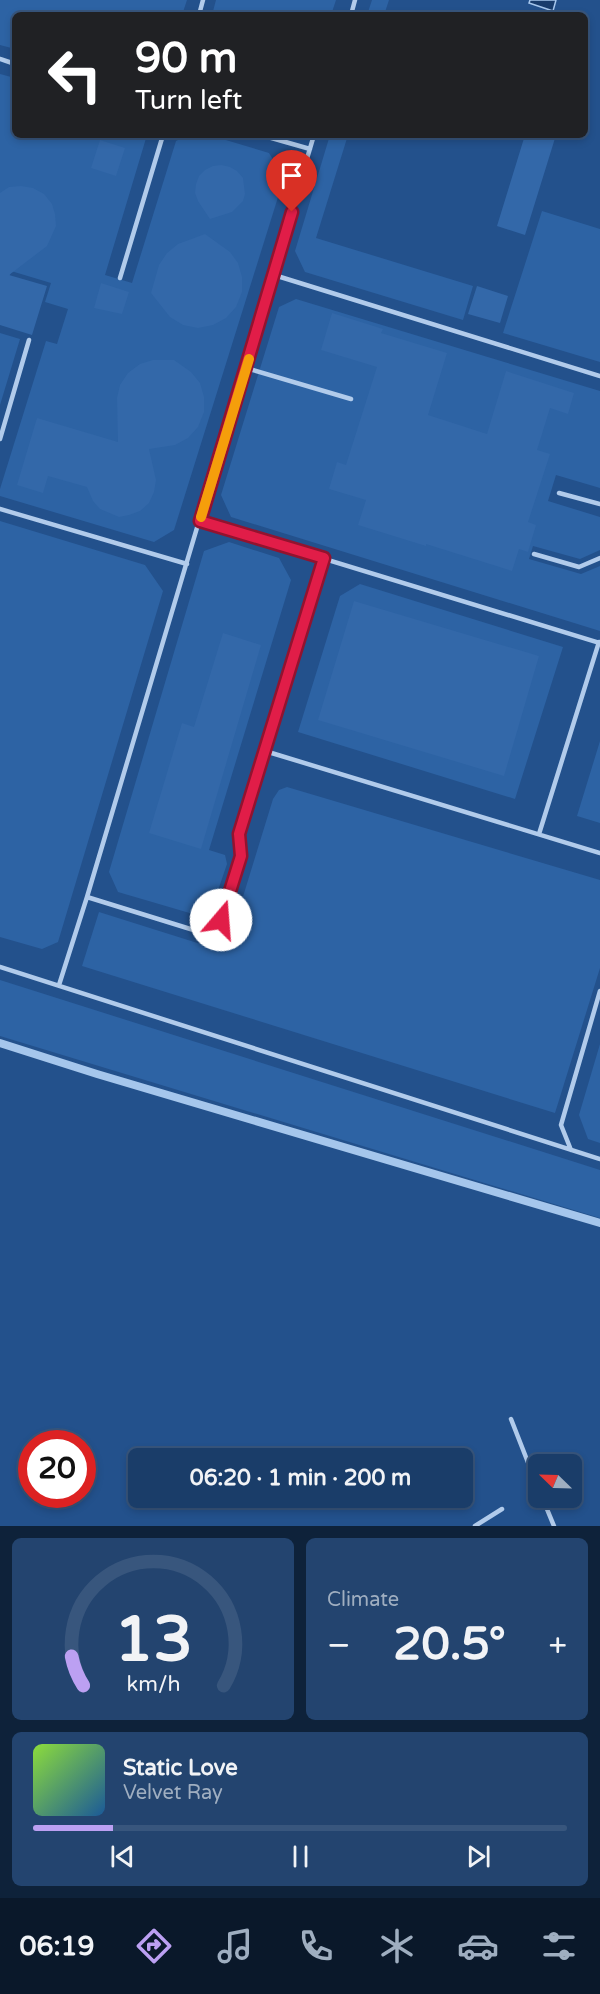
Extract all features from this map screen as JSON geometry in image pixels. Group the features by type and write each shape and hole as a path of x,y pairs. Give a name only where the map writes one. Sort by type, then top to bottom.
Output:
{"lane":[{"path":"120,278 162,138"},
{"path":"271,138 310,150"},
{"path":"59,985 274,275 313,138"},
{"path":"274,275 600,376"},
{"path":"0,439 29,340"},
{"path":"246,368 351,399"},
{"path":"559,493 600,504"},
{"path":"0,509 187,564"},
{"path":"200,521 599,642 539,834"},
{"path":"534,554 579,567 600,558"},
{"path":"87,897 200,932 221,920 241,856 239,834 324,558"},
{"path":"265,751 600,853"},
{"path":"0,967 600,1159"},
{"path":"571,1150 561,1125 600,991"},
{"path":"511,1419 528,1462"},
{"path":"547,1508 554,1526"},
{"path":"475,1526 502,1509"}],"shaded area":[{"path":"0,0 187,0 183,12 12,12 12,48 0,45"},
{"path":"216,0 336,0 332,12 213,12"},
{"path":"372,0 389,0 385,12 368,12"},
{"path":"530,0 556,0 553,11 529,3"},
{"path":"0,74 12,77 12,138 146,138 105,275 132,283 176,141 182,138 219,138 269,153 284,178 174,530 154,542 0,496 0,489 46,341 57,344 68,309 45,302 51,283 11,271 9,279 0,277"},
{"path":"329,138 347,138 316,238 473,286 463,320 305,272 295,251"},
{"path":"542,211 600,229 600,362 503,333"},
{"path":"296,299 600,391 600,488 556,475 548,501 600,517 600,550 580,559 533,546 529,559 581,574 600,566 600,631 231,517 221,495 279,307"},
{"path":"0,333 20,339 0,405"},
{"path":"0,521 145,565 163,591 58,942 42,949 0,937"},
{"path":"229,542 279,558 291,580 209,850 225,855 227,864 213,905 193,914 118,892 109,872 204,551"},
{"path":"360,584 563,647 515,799 298,732 340,596"},
{"path":"600,741 600,823 577,816"},
{"path":"287,787 600,880 600,968 555,1113 82,966 99,912 226,952 273,799 279,790"},
{"path":"0,980 600,1170 600,1218 0,1036"},
{"path":"600,1044 600,1143 588,1139 579,1115"}],"building":[{"path":"524,138 555,138 525,235 497,226"},
{"path":"100,140 125,148 116,176 91,168"},
{"path":"221,165 237,171 243,178 245,194 243,201 232,212 210,219 198,201 195,193 196,184 199,176 205,170"},
{"path":"9,187 33,188 44,194 52,204 56,226 47,246 9,275 47,286 32,335 0,325 0,193"},
{"path":"205,234 230,252 238,263 242,277 242,292 236,307 226,318 213,325 198,328 183,325 170,317 151,293 159,265 167,253 178,244"},
{"path":"101,283 129,292 122,314 94,308"},
{"path":"477,286 508,296 500,323 468,314"},
{"path":"332,313 383,329 381,333 447,353 428,415 487,434 506,371 574,393 568,414 550,408 537,450 550,454 528,522 536,525 528,552 519,549 512,571 358,525 366,500 329,489 337,462 346,465 377,367 321,350"},
{"path":"153,360 174,360 191,372 200,383 204,397 204,412 198,427 188,438 175,445 149,449 156,480 149,503 140,511 119,517 100,509 93,501 87,487 48,476 43,493 17,485 37,418 118,442 117,398 120,385 128,373 140,364"},
{"path":"354,601 539,656 504,776 318,720"},
{"path":"223,633 261,645 201,849 149,833 182,723 194,727"}],"waterway":[{"path":"0,1043 97,1074 600,1223"}],"slow traffic":[{"path":"201,517 249,359"}],"route":[{"path":"221,920 241,856 239,834 324,558 200,521 292,212"}]}
